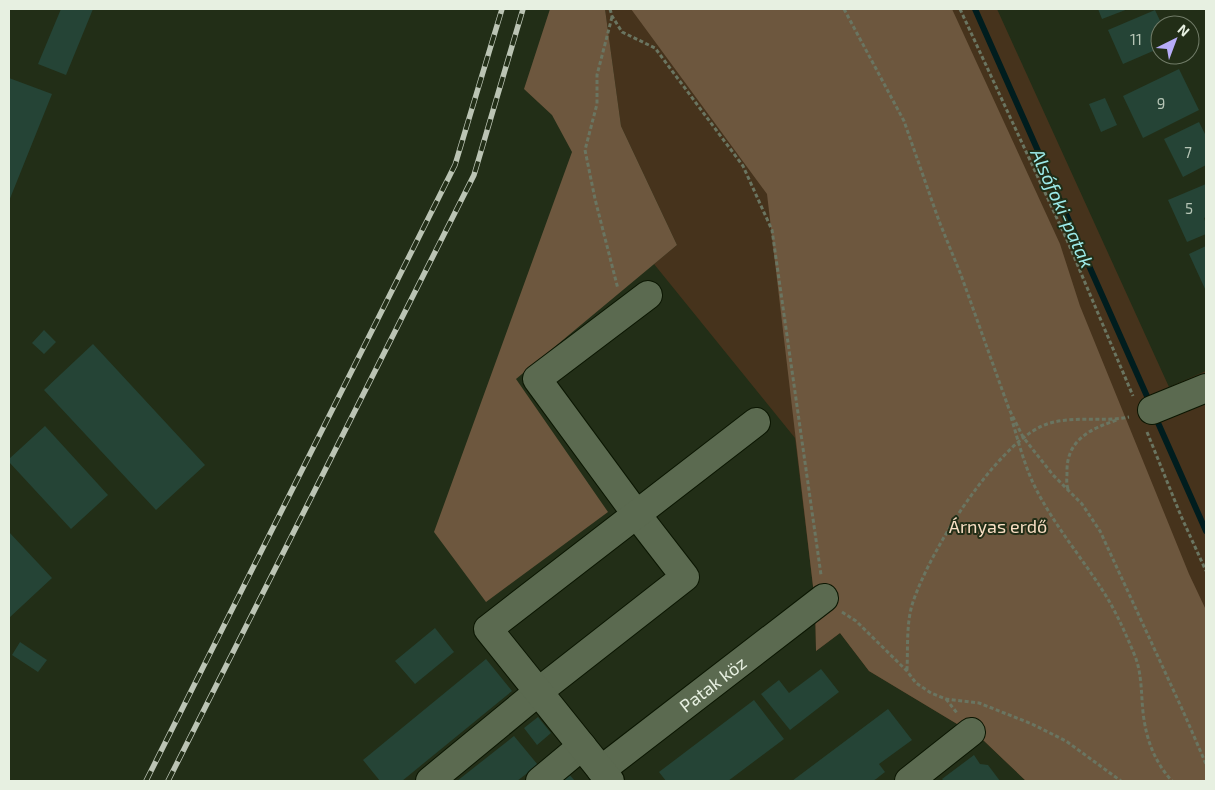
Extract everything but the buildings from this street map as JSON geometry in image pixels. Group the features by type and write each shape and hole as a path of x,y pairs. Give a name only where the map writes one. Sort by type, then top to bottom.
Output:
{"street":[{"path":"430,781 538,692 685,577 637,515 538,379 648,295"},
{"path":"1147,413 1206,388"},
{"path":"605,776 488,629 756,422"},
{"name":"Patak köz","path":"605,776 824,598"},
{"path":"910,781 971,732"},
{"path":"540,781 582,746"}],"path":[{"path":"610,9 622,32 654,48 743,166 772,230 824,598 856,622 907,671 916,683 931,693 946,699 964,700 999,709 1066,741 1122,781"},
{"path":"844,9 904,121 1009,409 1034,485 1047,508 1101,588 1120,621 1136,659 1152,752 1159,766 1172,781"},
{"path":"960,9 1147,413 1157,459 1206,571"},
{"path":"612,16 598,75 597,104 585,150 595,199 624,314"},
{"path":"1009,409 1023,437 1053,475 1082,504 1100,531 1206,764"},
{"path":"1069,492 1066,466 1069,452 1082,437 1097,427 1147,413"},
{"path":"907,671 912,603 927,569 947,533 971,496 999,459 1023,437 1057,421 1121,419"}],"green space":[{"path":"550,9 605,9 621,126 677,245 516,379 608,512 486,602 434,532 572,152 552,115 524,89"},
{"name":"Árnyas erdő","path":"605,9 997,9 1169,387 1206,371 1206,781 1026,781 982,739 869,671 840,633 816,651 815,603 795,438 654,264 677,245 621,126"},
{"name":"Árnyas erdő","path":"631,9 952,9 1060,244 1080,306 1189,574 1206,610 1206,781 1026,781 982,739 869,671 840,633 816,651 815,603 767,194"}],"waterway":[{"name":"Alsófoki-patak","path":"975,9 1150,403"},
{"name":"Alsófoki-patak","path":"1155,416 1206,531"}],"railway":[{"path":"146,781 455,165 502,9"},
{"path":"168,781 474,175 523,9"}]}
